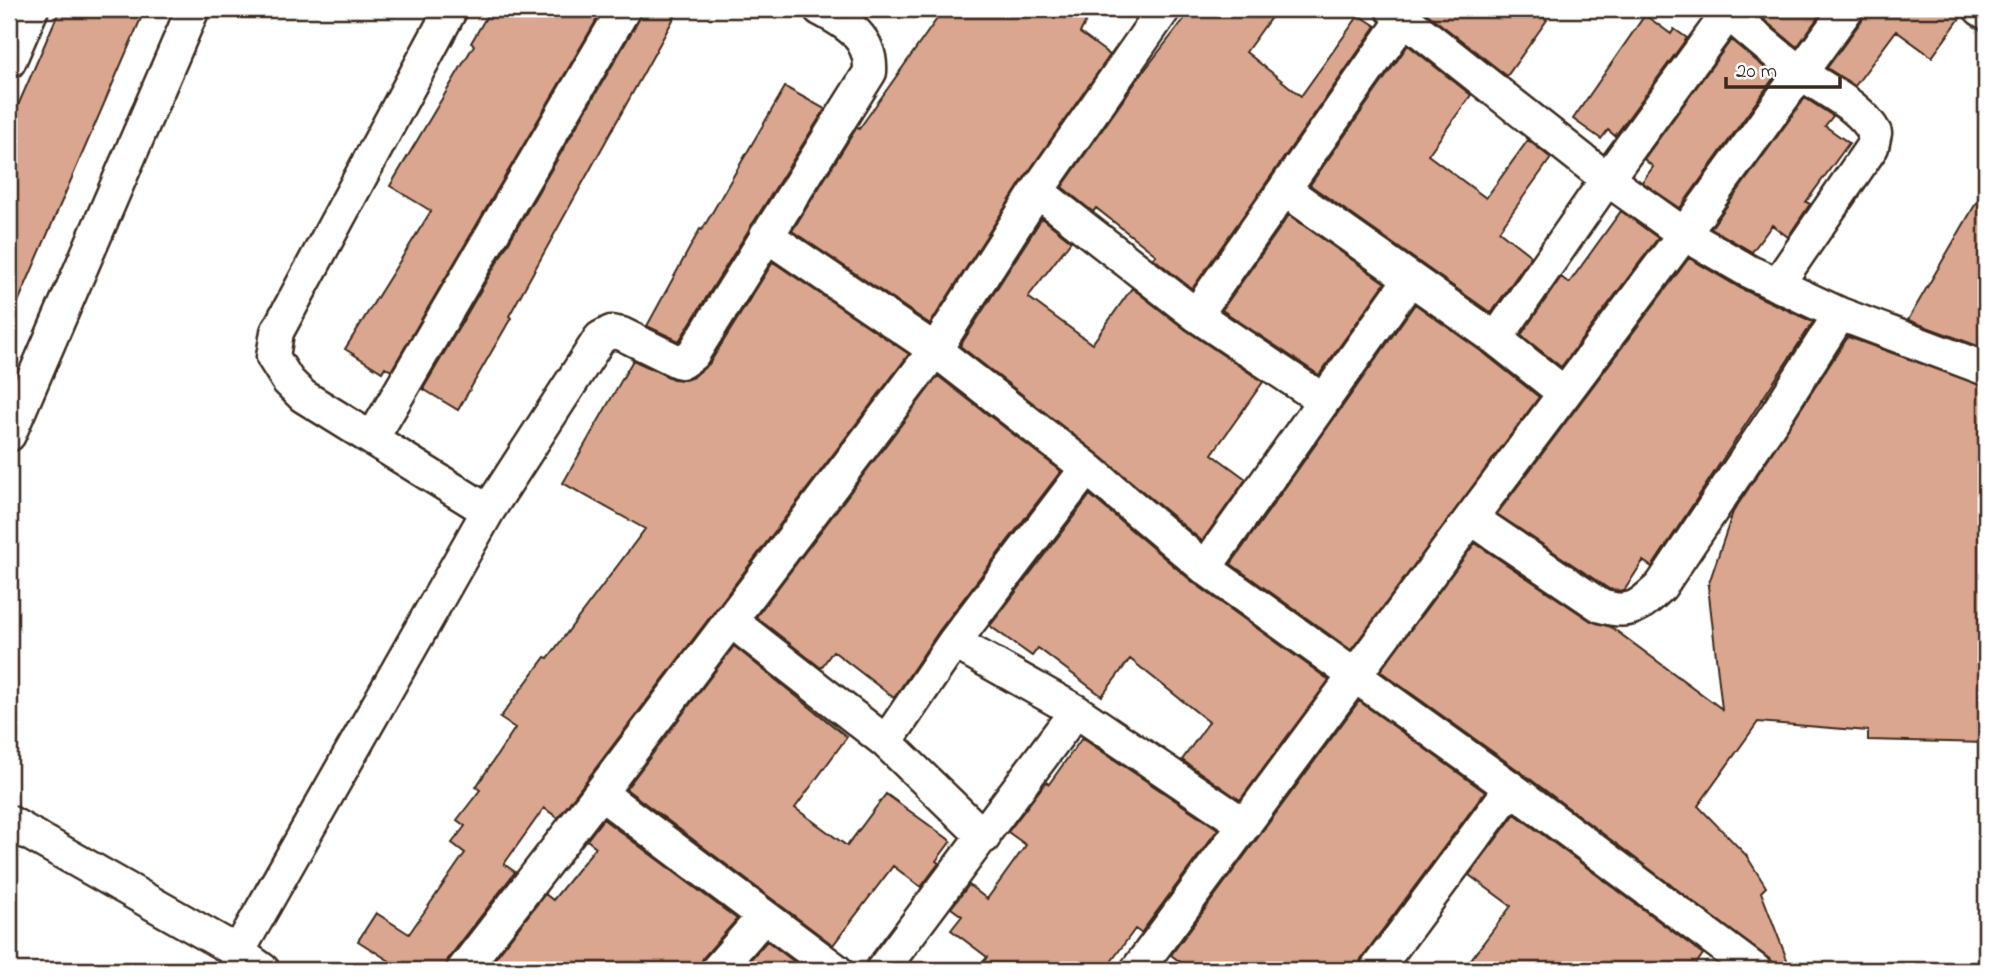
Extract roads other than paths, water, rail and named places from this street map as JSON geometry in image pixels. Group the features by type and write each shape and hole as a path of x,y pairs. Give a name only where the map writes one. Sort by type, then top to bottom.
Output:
{"street":[{"path":"9,62 32,9"},
{"path":"9,435 193,9"},
{"path":"451,9 278,332 273,357 288,381 303,396 488,511"},
{"path":"372,439 624,9"},
{"path":"238,952 488,511 600,338 611,332 622,334 677,361 682,362 690,357 870,72 871,58 864,44 847,23 820,9"},
{"path":"463,970 935,350 1037,191 1164,9"},
{"path":"1144,967 1245,825 1684,234 1847,9"},
{"path":"1980,9 1986,13"},
{"path":"1496,339 1607,178 1730,11 1799,72 1856,110 1868,121 1875,133 1872,147 1777,285"},
{"path":"1196,315 1285,190 1398,14 1607,178 1684,234 1777,285 1840,314 1986,369"},
{"path":"1285,190 1496,339 1564,393"},
{"path":"1037,191 1196,315 1323,400"},
{"path":"766,235 935,350 1087,468 1205,568 1511,788 1755,970"},
{"path":"1205,568 1410,279"},
{"path":"1471,518 1601,606 1620,612 1643,604 1661,586 1840,314"},
{"path":"886,742 954,642 1087,468"},
{"path":"730,621 886,742 984,837"},
{"path":"954,642 1076,711 1245,825"},
{"path":"882,970 1076,711"},
{"path":"1376,970 1511,788"},
{"path":"600,793 836,970"},
{"path":"9,822 238,952 263,970"},
{"path":"717,970 764,916"}]}
